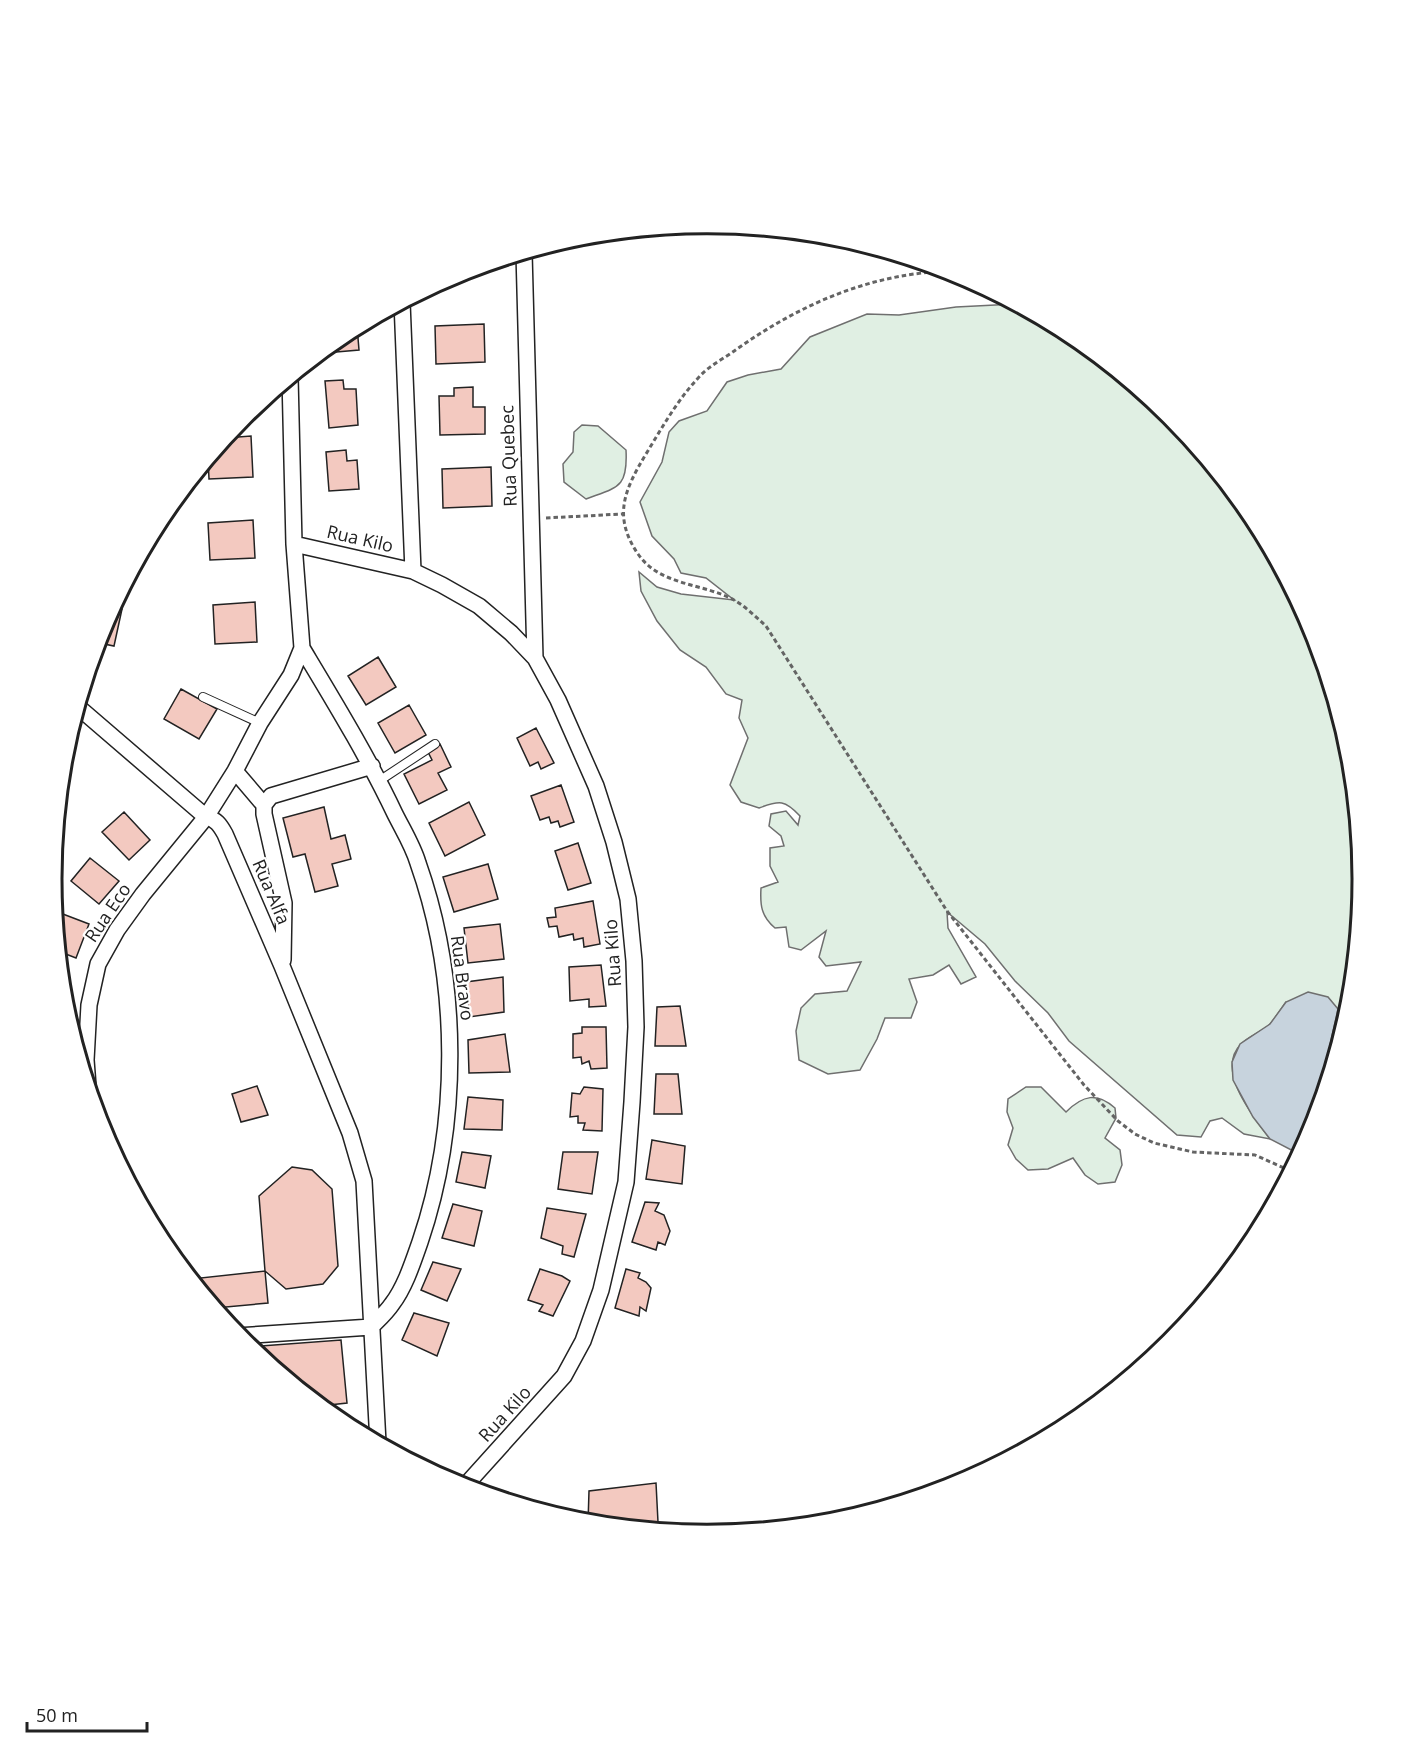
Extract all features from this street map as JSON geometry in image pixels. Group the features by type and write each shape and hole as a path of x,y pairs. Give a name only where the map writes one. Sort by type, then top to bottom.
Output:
{"street":[{"name":"Rua Quebec","path":"524,261 535,658"},
{"path":"402,311 413,571"},
{"path":"206,817 235,771 260,723 291,675 302,648 294,544 290,386"},
{"name":"Rua Kilo","path":"294,544 413,571 479,606 511,633 535,658 563,710 596,786 614,842 628,899 636,1016 632,1113 626,1182 601,1290 583,1341 564,1376 471,1479"},
{"name":"Rua Bravo","path":"302,648 372,766 418,862 434,917 445,984 449,1026 449,1088 442,1151 430,1212 413,1263 393,1304 370,1327"},
{"name":"Rua Alfa","path":"83,711 206,817 213,818 225,834 350,1133 364,1181 377,1434"},
{"path":"282,966 284,903 264,805 271,796 372,766"},
{"path":"235,771 264,805"},
{"name":"Rua Eco","path":"86,1056 89,1005 98,964 117,930 143,894 206,817"},
{"path":"250,1335 370,1327"}],"lane":[{"path":"203,697 260,723"},
{"path":"379,781 435,744"}],"path":[{"path":"925,272 887,278 813,304 753,338 702,374 676,403 629,483 622,514 624,527 638,555 659,573 684,584 706,589 735,600 766,626 947,911 1084,1085 1118,1121 1135,1134 1154,1143 1193,1152 1255,1155 1283,1168"},
{"path":"531,519 622,514"}],"green space":[{"path":"999,305 1029,320 1099,367 1163,423 1218,486 1243,521 1265,556 1302,632 1330,712 1346,795 1352,879 1350,921 1346,963 1339,1005 1330,1046 1338,1009 1286,1002 1269,1025 1244,1041 1234,1055 1232,1067 1239,1093 1270,1139 1244,1134 1222,1118 1210,1121 1201,1137 1177,1135 1069,1041 1048,1013 1015,981 985,944 947,912 948,928 976,977 961,984 949,965 933,975 909,979 917,1002 911,1018 885,1018 877,1039 860,1070 828,1074 799,1060 796,1031 801,1008 815,994 847,991 861,962 826,966 819,957 826,931 801,950 789,947 786,927 775,928 764,915 761,905 761,888 778,882 770,866 770,848 784,846 781,836 769,826 771,814 786,811 798,825 800,816 782,803 759,808 741,802 730,785 748,738 739,718 742,700 726,694 706,667 680,650 657,621 641,591 639,572 657,587 681,594 734,600 706,578 681,573 674,559 652,536 640,502 662,462 669,432 679,421 707,411 727,382 748,375 781,369 810,337 867,314 899,315 956,307"},
{"path":"582,425 598,426 626,450 625,472 619,484 606,492 586,499 564,482 563,464 573,452 574,432"},
{"path":"1026,1087 1041,1087 1066,1112 1078,1102 1090,1098 1102,1099 1115,1108 1116,1118 1105,1138 1120,1150 1122,1165 1115,1182 1098,1184 1085,1175 1073,1158 1048,1169 1028,1170 1016,1159 1008,1145 1013,1128 1007,1112 1008,1099"}],"shaded area":[{"path":"1308,992 1328,997 1338,1009 1330,1046 1317,1086 1291,1150 1270,1139 1253,1117 1233,1080 1232,1062 1240,1044 1270,1024 1286,1002"}],"building":[{"path":"484,324 485,362 436,364 435,326"},
{"path":"358,337 359,350 335,352"},
{"path":"343,380 344,389 356,389 358,425 329,428 325,381"},
{"path":"473,387 473,407 485,407 485,434 440,435 439,396 454,396 454,388"},
{"path":"251,436 253,477 209,479 209,470 237,437"},
{"path":"346,450 347,461 357,460 359,489 329,491 326,452"},
{"path":"491,467 492,506 443,508 442,469"},
{"path":"253,520 255,558 210,560 208,523"},
{"path":"255,602 257,642 215,644 213,605"},
{"path":"122,609 114,646 106,644"},
{"path":"378,657 396,687 366,705 348,676"},
{"path":"181,689 217,709 199,739 164,719"},
{"path":"409,705 426,735 395,753 378,723"},
{"path":"536,728 554,763 541,769 538,762 530,766 517,738"},
{"path":"440,744 451,767 438,773 447,790 419,804 404,774 432,760 427,750"},
{"path":"561,785 574,822 560,827 558,821 551,823 549,817 540,820 531,796"},
{"path":"469,802 485,835 445,856 429,823"},
{"path":"324,807 331,839 345,835 351,859 332,864 338,886 315,892 305,854 293,857 283,818"},
{"path":"124,812 150,840 129,860 102,832"},
{"path":"578,843 591,883 568,890 555,851"},
{"path":"90,858 119,881 99,904 71,881"},
{"path":"488,864 498,899 454,912 443,877"},
{"path":"593,901 600,944 584,947 583,938 574,940 573,934 559,937 557,926 549,927 547,918 556,917 555,908"},
{"path":"63,914 89,924 76,958 66,954"},
{"path":"500,924 504,959 468,963 464,928"},
{"path":"601,965 606,1006 589,1007 589,999 570,1001 569,967"},
{"path":"503,977 504,1012 469,1017 466,982"},
{"path":"680,1006 686,1046 655,1046 657,1007"},
{"path":"582,1027 606,1027 607,1068 591,1069 589,1061 582,1064 581,1057 573,1058 573,1034 582,1033"},
{"path":"505,1034 510,1072 469,1073 468,1040"},
{"path":"656,1074 678,1074 682,1114 654,1114"},
{"path":"257,1086 268,1115 241,1122 232,1094"},
{"path":"584,1087 603,1089 602,1131 583,1130 585,1123 578,1123 578,1116 570,1117 572,1093 580,1094"},
{"path":"468,1097 503,1100 502,1130 464,1129"},
{"path":"652,1140 685,1146 682,1184 646,1179"},
{"path":"462,1152 491,1156 485,1188 456,1182"},
{"path":"563,1152 598,1152 592,1194 558,1189"},
{"path":"292,1167 312,1170 332,1189 338,1266 323,1284 286,1289 265,1271 259,1196"},
{"path":"645,1202 659,1203 655,1211 664,1215 670,1231 665,1245 658,1242 656,1250 632,1242"},
{"path":"453,1204 482,1211 474,1246 442,1238"},
{"path":"547,1208 586,1214 574,1257 562,1254 563,1246 541,1238"},
{"path":"433,1262 461,1269 447,1301 421,1290"},
{"path":"540,1269 570,1281 553,1316 539,1311 543,1305 528,1300"},
{"path":"626,1269 640,1273 638,1278 651,1288 646,1311 640,1307 639,1316 615,1308"},
{"path":"265,1271 268,1303 225,1307 200,1278"},
{"path":"414,1313 449,1323 437,1356 402,1340"},
{"path":"341,1340 347,1403 333,1405 262,1346"},
{"path":"656,1483 658,1522 588,1513 589,1491"}]}
